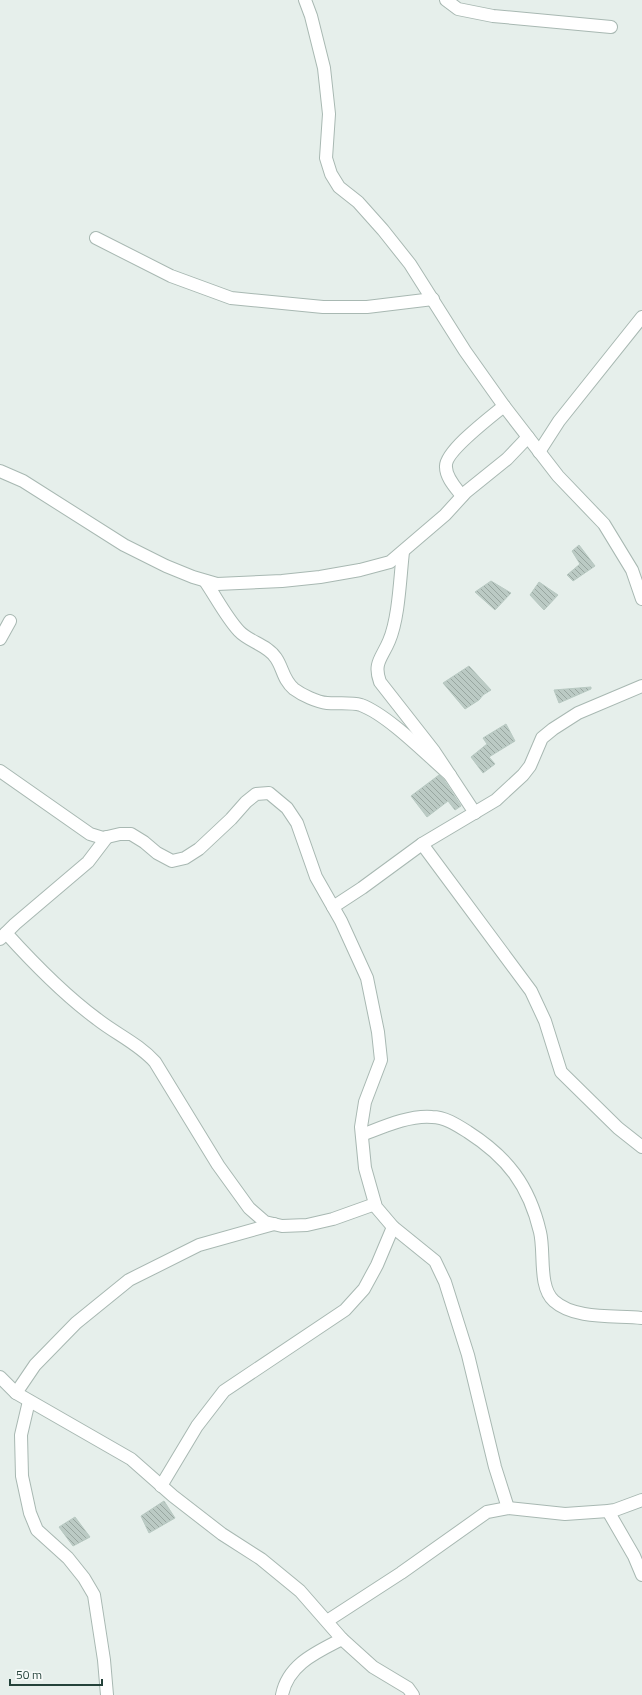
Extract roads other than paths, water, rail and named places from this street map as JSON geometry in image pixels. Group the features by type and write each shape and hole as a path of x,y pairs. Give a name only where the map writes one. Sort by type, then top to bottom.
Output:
{"street":[{"path":"305,0 311,16 324,68 329,114 326,158 331,174 339,187 358,202 410,264 465,351 539,452 558,476 604,524 632,570 642,599"},
{"path":"446,0 458,9 493,16 611,27"},
{"path":"96,238 171,276 231,298 323,307 367,307 433,299"},
{"path":"539,452 559,421 642,317"},
{"path":"462,496 447,474 445,466 447,460 464,440 504,406"},
{"path":"0,471 24,481 124,545 166,566 217,584 282,581 320,577 379,566 390,562 445,515 462,496 507,458 528,437"},
{"path":"402,552 396,611 389,640 378,662 376,672 380,682 417,727 475,813"},
{"path":"205,581 239,631 250,641 271,652 277,658 286,681 293,689 304,695 326,703 361,705 377,714 397,729 450,775"},
{"path":"0,639 10,621"},
{"path":"333,907 362,888 422,844 496,800 523,775 530,766 542,738 553,729 578,713 642,686"},
{"path":"0,771 90,834 103,838 120,834 131,834 144,842 157,853 172,861 185,858 199,849 256,794 269,793 287,808 297,823 316,877 333,907 367,978 378,1032 381,1060 365,1102 361,1127 365,1168 375,1204 393,1227 435,1261 445,1282 468,1355 495,1467 508,1508"},
{"path":"107,837 88,862 3,936 66,994 97,1019 146,1051 155,1062 218,1165 249,1208 265,1222 282,1226 307,1225 333,1219 375,1204"},
{"path":"422,844 531,991 545,1021 561,1072 612,1123 642,1147"},
{"path":"362,1135 402,1120 432,1116 454,1122 485,1143 507,1162 528,1194 540,1232 546,1290 554,1301 566,1309 579,1313 642,1318"},
{"path":"16,1393 35,1365 76,1323 129,1280 199,1246 274,1224"},
{"path":"161,1486 197,1426 224,1391 345,1310 364,1289 378,1266 393,1227"},
{"path":"0,1376 16,1393 131,1460 161,1486 222,1534 261,1559 300,1591 342,1639 373,1668 408,1688 413,1695"},
{"path":"29,1401 21,1435 22,1476 30,1513 37,1530 68,1558 84,1578 94,1595 104,1660 107,1695"},
{"path":"327,1621 407,1569 487,1512 508,1508 565,1514 608,1511 615,1510 642,1500"},
{"path":"608,1511 634,1556 642,1575"},
{"path":"282,1695 283,1687 304,1659 342,1639"}]}
